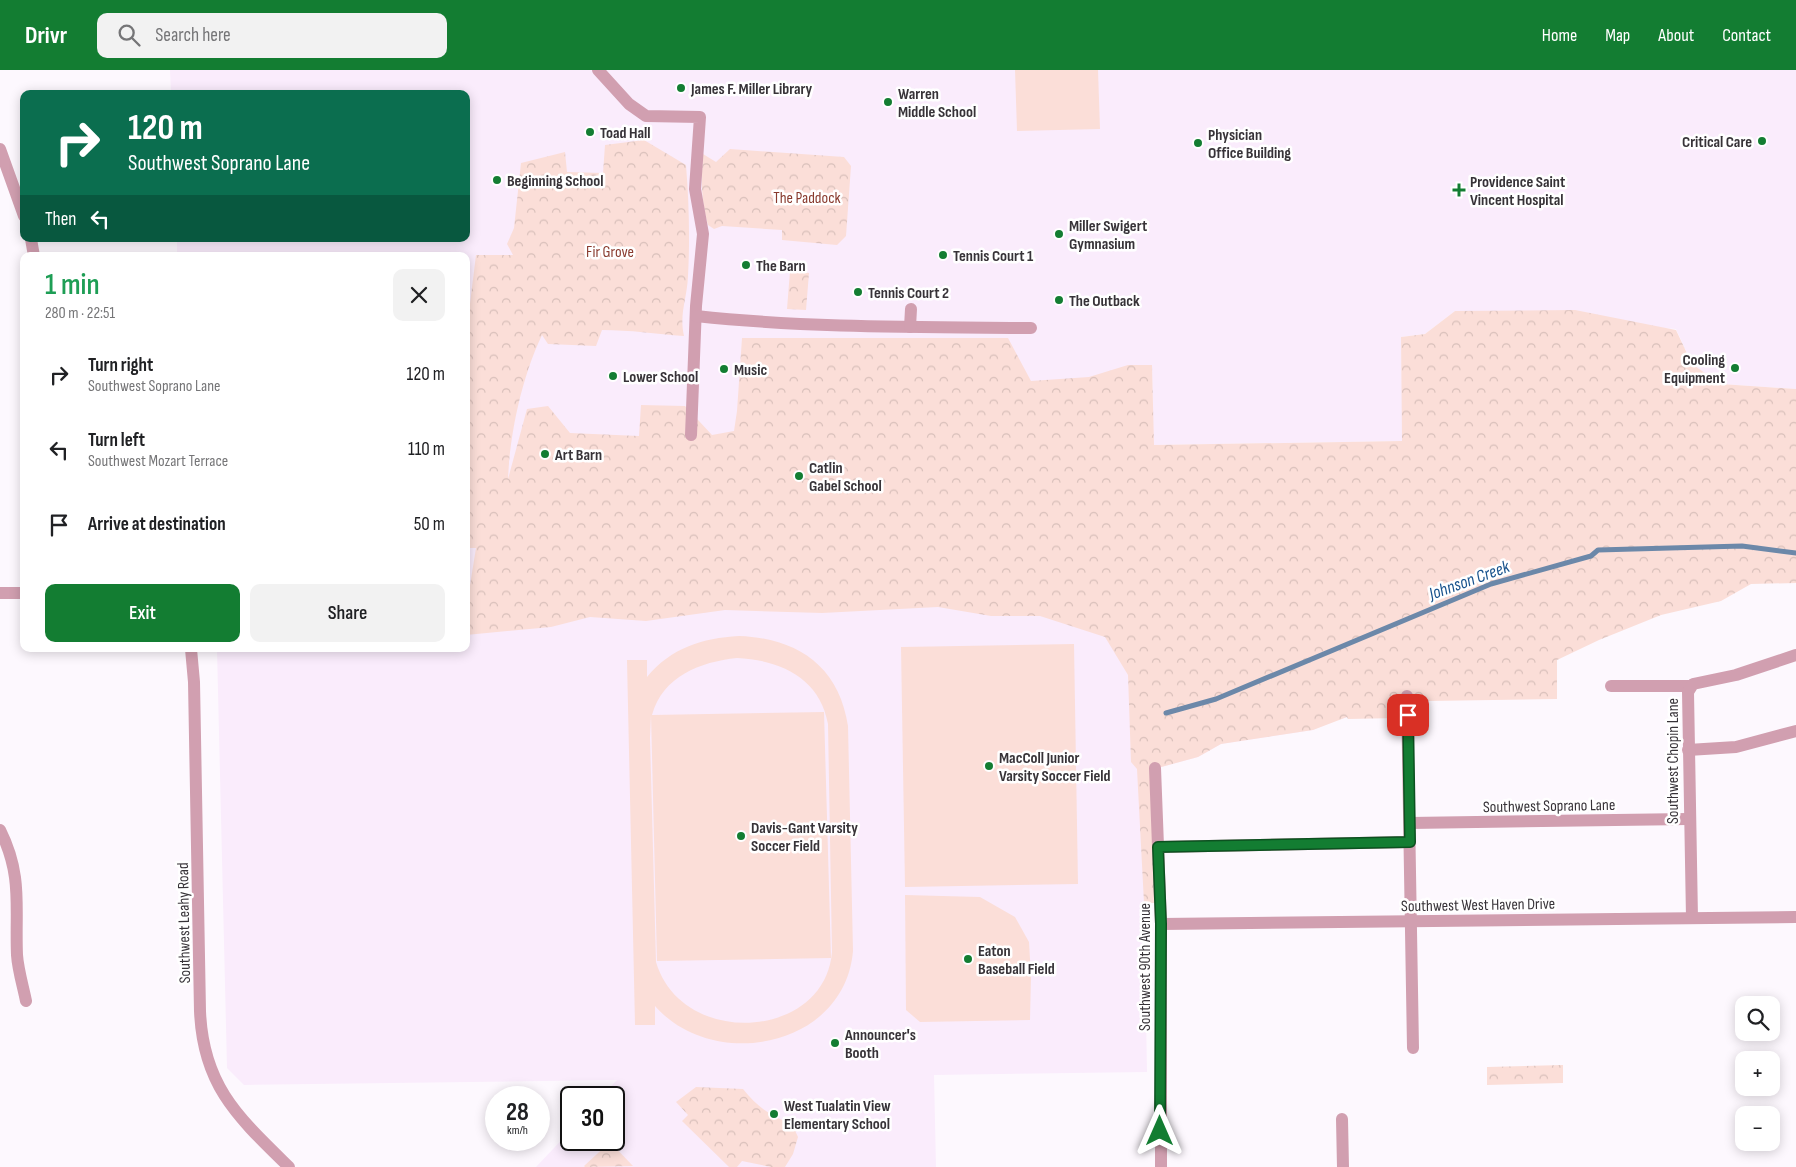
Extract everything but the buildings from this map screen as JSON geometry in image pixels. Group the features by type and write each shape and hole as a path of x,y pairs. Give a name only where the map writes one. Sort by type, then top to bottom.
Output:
{"street":[{"path":"598,70 629,104 646,116 700,117 695,189 703,234 696,316 691,435"},
{"path":"0,148 20,205"},
{"path":"910,327 911,309"},
{"path":"696,316 730,320 910,327 1031,328"},
{"path":"0,592 20,593"},
{"name":"Southwest Leahy Road","path":"191,652 194,701 200,1010 204,1047 208,1065 226,1099 289,1167"},
{"name":"Southwest Chopin Lane","path":"1692,918 1688,820 1687,698 1691,686 1703,681 1736,675 1796,655"},
{"path":"1611,686 1691,686"},
{"path":"1408,696 1413,1048"},
{"path":"1688,750 1736,747 1796,732"},
{"name":"Southwest 90th Avenue","path":"1155,768 1161,924 1161,1167"},
{"name":"Southwest Soprano Lane","path":"1410,823 1688,820"},
{"path":"0,830 11,852 16,876 17,958 26,1001"},
{"path":"1158,847 1410,842"},
{"name":"Southwest West Haven Drive","path":"1161,924 1796,917"},
{"path":"1342,1119 1343,1167"}],"shaded area":[{"name":"Catlin Gabel School","path":"170,70 1796,70 1796,389 1721,384 1692,364 1676,329 1455,311 1425,334 1401,337 1403,441 1153,445 1152,365 1136,593 1364,713 1333,721 1313,730 1221,744 1198,757 1154,769 1144,904 1147,1072 934,1075 936,1167 536,1167 560,1142 560,1151 625,1151 625,1086 611,1086 617,1080 244,1085 227,1068 217,652 470,652 470,252 177,252 177,242 470,242 470,90 171,90"}],"green space":[{"path":"1015,70 1098,70 1100,129 1017,131"},
{"name":"Fir Grove","path":"644,140 686,165 689,248 682,321 684,336 602,330 596,346 548,344 542,335 518,405 511,443 508,479 527,409 548,406 570,433 639,436 641,405 685,406 712,435 734,431 742,338 1008,338 1031,381 1089,377 1128,365 1152,365 1154,445 1402,441 1401,337 1425,334 1455,311 1575,310 1676,330 1692,364 1721,384 1796,389 1796,583 1751,584 1721,601 1661,615 1599,640 1557,660 1557,699 1428,701 1428,714 1399,715 1399,718 1348,719 1347,717 1313,730 1221,744 1198,757 1154,769 1157,903 1144,903 1137,769 1131,762 1128,675 1105,637 1040,616 991,616 938,607 822,613 725,610 646,621 590,617 551,627 470,635 470,585 476,548 470,548 470,304 476,255 513,255 507,244 514,228 521,163 565,152 567,172 603,173 605,145"},
{"name":"The Paddock","path":"730,149 844,157 851,166 846,236 837,245 782,240 782,230 722,226 714,229 708,225 702,190 703,154 716,162"},
{"path":"790,271 809,273 806,310 787,309"},
{"name":"Davis-Gant Varsity Soccer Field","path":"739,636 779,642 812,659 825,672 835,687 843,705 848,726 853,951 845,984 827,1010 802,1028 773,1040 741,1043 710,1039 680,1027 655,1006 655,1025 635,1025 627,660 647,660 647,677 666,659 688,646 725,637","holes":["737,658 768,663 796,674 807,683 816,695 824,708 828,724 831,956 824,712 652,715 657,702 665,690 685,673 710,663","651,715 657,961 830,958 823,981 805,1003 780,1017 751,1023 721,1020 693,1010 671,990 656,962"]},
{"name":"MacColl Junior Varsity Soccer Field","path":"1074,644 1078,884 905,887 901,647"},
{"name":"Eaton Baseball Field","path":"905,895 980,897 1015,917 1029,942 1031,976 1030,1020 920,1022 906,1010"},
{"path":"1563,1065 1563,1083 1487,1085 1487,1067"},
{"path":"696,1087 743,1089 765,1110 777,1118 792,1124 798,1137 793,1154 785,1167 771,1167 742,1161 737,1167 729,1167 682,1121 688,1115 676,1102"},
{"path":"600,1151 619,1151 633,1166 585,1167"}],"waterway":[{"name":"Johnson Creek","path":"1166,713 1216,699 1491,584 1591,556 1598,550 1742,546 1796,553"}],"place":[{"name":"James F. Miller Library","path":"681,88"},
{"name":"Warren Middle School","path":"888,102"},
{"name":"Toad Hall","path":"590,132"},
{"name":"Critical Care","path":"1762,141"},
{"name":"Physician Office Building","path":"1198,143"},
{"name":"Beginning School","path":"497,180"},
{"name":"Providence Saint Vincent Hospital","path":"1459,190"},
{"name":"Miller Swigert Gymnasium","path":"1059,234"},
{"name":"Tennis Court 1","path":"943,255"},
{"name":"The Barn","path":"746,265"},
{"name":"Tennis Court 2","path":"858,292"},
{"name":"The Outback","path":"1059,300"},
{"name":"Cooling Equipment","path":"1735,368"},
{"name":"Music","path":"724,369"},
{"name":"Lower School","path":"613,376"},
{"name":"Art Barn","path":"545,454"},
{"name":"Catlin Gabel School","path":"799,476"},
{"name":"MacColl Junior Varsity Soccer Field","path":"989,766"},
{"name":"Davis-Gant Varsity Soccer Field","path":"741,836"},
{"name":"Eaton Baseball Field","path":"968,959"},
{"name":"Announcer's Booth","path":"835,1043"},
{"name":"West Tualatin View Elementary School","path":"774,1114"}],"route":[{"path":"1160,1131 1161,924 1158,847 1410,842 1408,715"}]}
